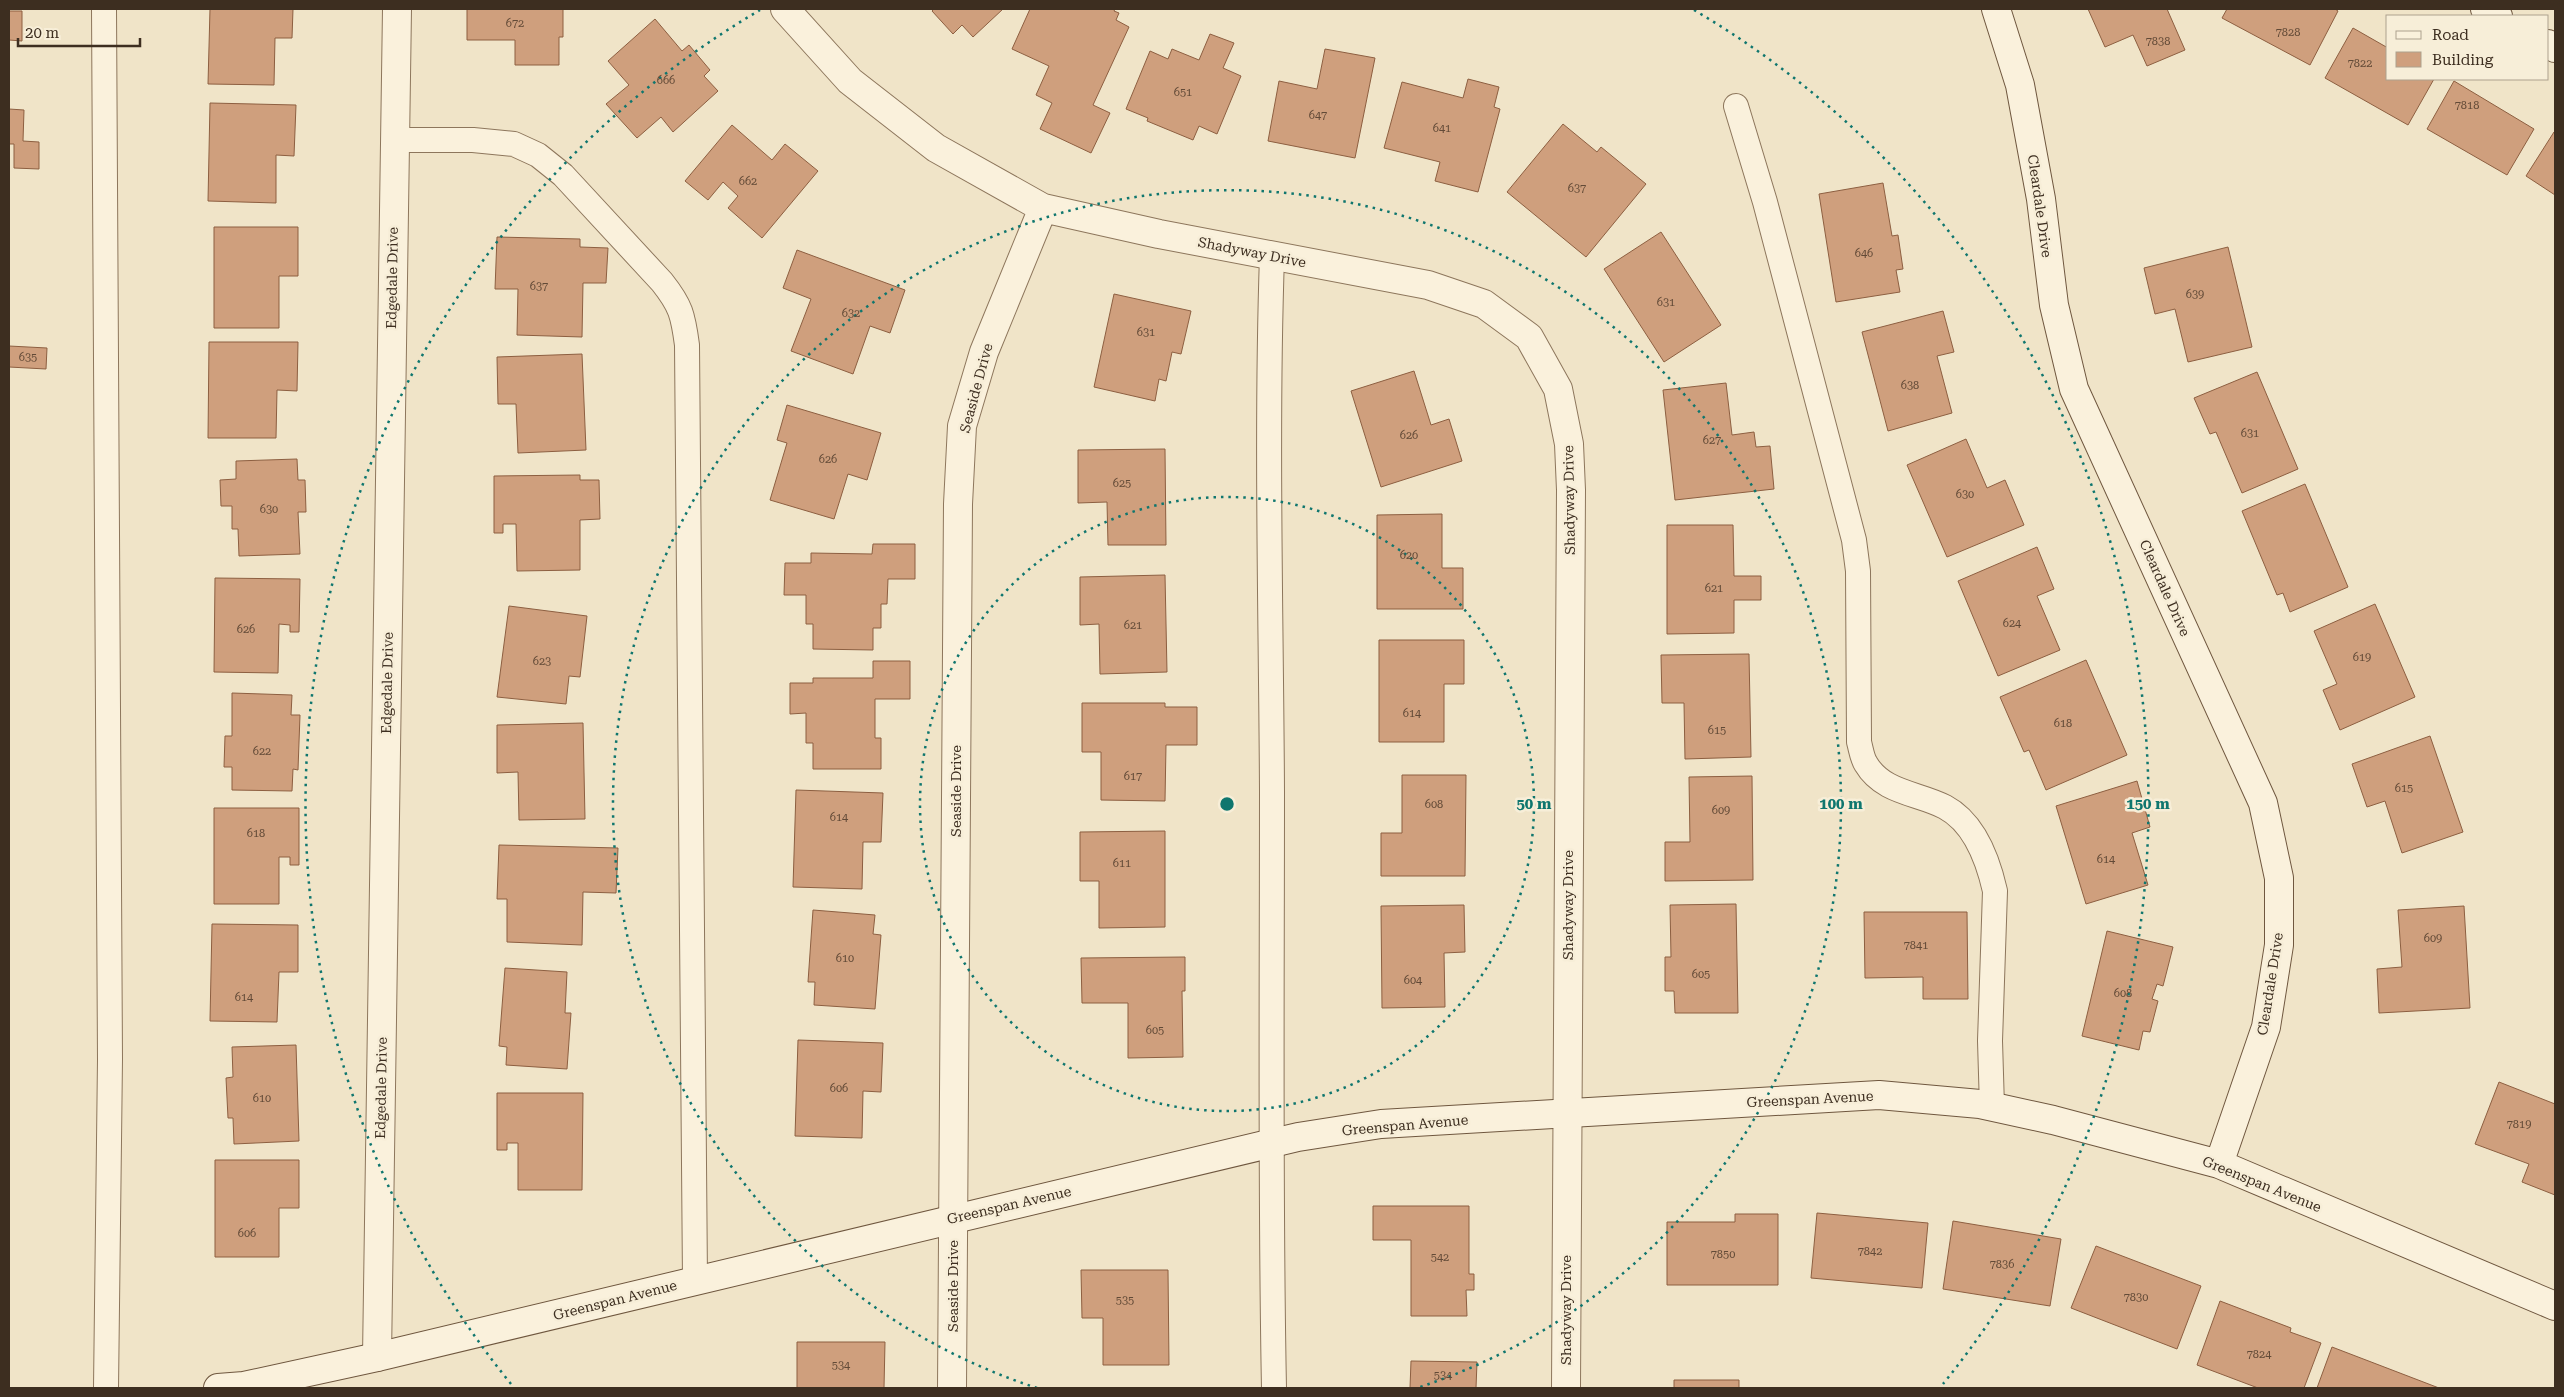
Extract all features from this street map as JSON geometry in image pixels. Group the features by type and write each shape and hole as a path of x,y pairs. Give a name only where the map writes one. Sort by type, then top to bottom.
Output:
{"street":[{"name":"Edgedale Drive","path":"377,1357 397,9"},
{"name":"Shadyway Drive","path":"785,9 850,81 936,148 1043,208 1159,234 1428,286 1484,304 1528,337 1558,389 1569,444 1571,490 1566,1388"},
{"name":"Cleardale Drive","path":"1996,9 2020,86 2042,199 2054,305 2074,389 2263,803 2278,878 2278,945 2266,1026 2218,1164"},
{"path":"2485,9 2496,15"},
{"name":"Seaside Drive","path":"952,1388 958,504 962,426 984,352 1043,208"},
{"name":"Greenspan Avenue","path":"218,1388 244,1386 377,1357 1272,1143 1381,1124 1879,1095 1992,1107 2053,1120 2218,1164 2555,1306"}],"lane":[{"path":"104,9 110,1059 106,1388"},
{"path":"1736,106 1765,202 1854,540 1858,571 1859,742 1866,764 1880,780 1900,792 1947,808 1974,834 1990,868 1995,890 1990,1041 1992,1107"},
{"path":"394,140 473,140 514,144 538,155 563,175 662,282 677,300 683,318 687,345 695,1281"},
{"path":"1272,256 1269,353 1268,552 1272,787 1274,1388"}],"building":[{"path":"210,9 293,9 292,38 275,38 274,85 208,84"},
{"path":"467,9 563,9 563,37 559,37 559,65 515,65 515,40 467,40"},
{"path":"934,9 1003,9 973,37 962,25 953,34 932,11"},
{"path":"1030,9 1115,9 1114,11 1119,13 1116,20 1129,27 1093,105 1110,113 1091,153 1040,129 1052,103 1036,95 1049,66 1012,49"},
{"path":"2088,9 2167,9 2185,50 2147,66 2133,35 2105,47"},
{"path":"2227,9 2335,9 2338,11 2310,65 2222,18"},
{"path":"9,11 22,11 22,41 9,40"},
{"path":"655,19 682,51 689,45 710,70 704,76 718,91 673,132 661,117 637,138 606,104 629,85 608,61"},
{"path":"2353,28 2386,47 2386,80 2433,80 2408,125 2325,78"},
{"path":"1210,34 1234,43 1223,68 1241,76 1217,134 1199,126 1193,140 1147,121 1148,118 1126,109 1150,51 1168,59 1172,49 1199,60"},
{"path":"1325,49 1375,58 1355,158 1268,141 1279,81 1317,89"},
{"path":"1468,79 1499,87 1494,107 1500,109 1478,192 1435,181 1440,162 1384,148 1402,82 1463,98"},
{"path":"2454,81 2534,129 2507,175 2427,129"},
{"path":"210,103 296,105 294,156 276,155 276,203 208,201"},
{"path":"9,109 24,110 23,141 39,142 39,169 14,168 14,144 9,144"},
{"path":"1563,124 1597,152 1601,147 1646,184 1586,257 1507,192"},
{"path":"732,125 772,160 785,144 818,171 762,238 728,208 738,196 723,182 708,200 685,181"},
{"path":"2555,133 2555,195 2526,176"},
{"path":"1883,183 1892,236 1898,235 1903,269 1896,270 1900,292 1836,302 1819,194"},
{"path":"214,227 298,227 298,276 279,276 279,328 214,328"},
{"path":"1661,232 1721,325 1664,362 1604,269"},
{"path":"497,237 580,239 580,247 608,248 606,283 583,283 582,337 517,335 518,289 495,289"},
{"path":"2228,247 2252,347 2188,362 2175,309 2155,314 2144,268"},
{"path":"797,250 905,290 890,333 870,326 853,374 791,351 811,299 783,288"},
{"path":"1114,294 1191,311 1181,354 1172,352 1166,381 1159,379 1155,401 1094,387"},
{"path":"1943,311 1954,352 1937,356 1952,413 1888,431 1862,332"},
{"path":"209,342 298,342 297,391 277,390 276,438 208,438"},
{"path":"9,346 47,348 46,369 9,367"},
{"path":"582,354 586,450 518,453 516,404 498,404 497,357"},
{"path":"1414,371 1431,425 1449,419 1462,461 1381,487 1351,391"},
{"path":"2257,372 2298,469 2242,493 2216,432 2210,434 2194,398"},
{"path":"1726,383 1732,435 1754,432 1756,447 1770,446 1774,489 1675,500 1663,390"},
{"path":"787,405 881,433 867,480 848,474 834,519 770,500 787,443 777,440"},
{"path":"1966,439 1987,488 2005,480 2024,525 1947,557 1907,465"},
{"path":"1165,449 1166,545 1108,545 1107,502 1078,503 1078,450"},
{"path":"297,459 298,480 305,480 306,512 298,512 300,554 239,556 238,529 232,529 232,506 221,506 220,480 236,479 236,461"},
{"path":"580,475 580,480 599,480 600,519 580,520 580,570 517,571 516,524 503,524 503,533 494,533 494,476"},
{"path":"2305,484 2348,587 2290,612 2283,593 2277,595 2242,511"},
{"path":"1442,514 1442,568 1463,568 1463,609 1377,609 1377,515"},
{"path":"1667,525 1733,525 1734,576 1761,576 1761,600 1734,600 1734,633 1667,634"},
{"path":"873,544 915,544 915,579 888,579 887,604 881,604 881,628 873,628 873,650 813,649 813,624 806,624 806,595 784,595 785,563 811,563 811,553 872,554"},
{"path":"2037,547 2054,589 2037,596 2060,650 1998,676 1958,581"},
{"path":"1165,575 1167,672 1100,674 1099,624 1080,625 1080,577"},
{"path":"215,578 300,579 299,632 290,632 290,625 279,624 278,673 214,672"},
{"path":"2375,604 2415,697 2340,730 2323,690 2337,684 2314,631"},
{"path":"509,606 587,616 580,677 569,676 566,704 497,697"},
{"path":"1379,640 1464,640 1464,684 1444,684 1444,742 1379,742"},
{"path":"1749,654 1751,757 1685,759 1684,703 1662,703 1661,655"},
{"path":"2086,660 2127,755 2046,790 2029,750 2024,752 2000,697"},
{"path":"873,661 910,661 910,699 875,699 875,738 881,738 881,769 813,769 813,743 806,743 806,713 790,714 790,683 813,683 813,678 873,678"},
{"path":"232,693 292,695 291,715 300,715 298,770 293,769 292,791 232,790 232,767 224,767 225,736 232,736"},
{"path":"1082,703 1165,703 1165,707 1197,707 1197,745 1166,745 1165,801 1101,800 1101,752 1082,752"},
{"path":"583,723 585,819 519,820 518,772 497,773 497,725"},
{"path":"2430,736 2463,832 2402,853 2385,801 2367,807 2352,764"},
{"path":"1402,775 1466,775 1465,876 1381,876 1381,833 1402,833"},
{"path":"1752,776 1753,880 1665,881 1665,842 1690,842 1689,777"},
{"path":"2137,781 2150,827 2132,833 2148,885 2086,904 2056,806"},
{"path":"796,790 883,793 881,842 863,842 862,889 793,887"},
{"path":"214,808 299,808 299,865 290,865 290,857 279,857 279,904 214,904"},
{"path":"1165,831 1165,927 1099,928 1099,881 1080,881 1080,832"},
{"path":"499,845 618,848 616,893 583,892 582,945 507,942 507,899 497,899"},
{"path":"1736,904 1738,1013 1675,1013 1674,991 1665,991 1665,957 1671,957 1670,905"},
{"path":"1464,905 1465,952 1444,953 1445,1007 1382,1008 1381,906"},
{"path":"2464,906 2470,1008 2379,1013 2377,969 2402,967 2398,910"},
{"path":"813,910 875,915 873,934 881,935 875,1009 814,1005 815,982 808,982"},
{"path":"1864,912 1967,912 1968,999 1923,999 1923,977 1865,978"},
{"path":"212,924 298,925 298,972 279,972 277,1022 210,1021"},
{"path":"2107,931 2173,947 2163,986 2157,984 2152,999 2158,1001 2150,1032 2143,1031 2139,1050 2082,1036"},
{"path":"1185,957 1185,991 1182,991 1183,1057 1128,1058 1128,1003 1082,1003 1081,958"},
{"path":"505,968 567,972 565,1013 571,1013 567,1069 506,1065 507,1047 499,1046"},
{"path":"798,1040 883,1043 881,1092 863,1091 862,1138 795,1136"},
{"path":"296,1045 299,1141 234,1144 233,1118 228,1118 226,1078 233,1077 232,1047"},
{"path":"2499,1082 2555,1104 2555,1195 2522,1182 2529,1164 2475,1144"},
{"path":"497,1093 583,1093 582,1190 518,1190 518,1143 507,1143 507,1150 497,1150"},
{"path":"215,1160 299,1160 299,1208 279,1208 279,1257 215,1257"},
{"path":"1373,1206 1469,1206 1469,1274 1474,1274 1474,1290 1466,1290 1467,1316 1411,1316 1411,1240 1373,1240"},
{"path":"1817,1213 1928,1223 1922,1288 1811,1278"},
{"path":"1735,1214 1778,1214 1778,1285 1667,1285 1667,1222 1735,1222"},
{"path":"1953,1221 2061,1239 2050,1306 1943,1289"},
{"path":"2096,1246 2201,1286 2177,1349 2071,1308"},
{"path":"1081,1270 1168,1270 1169,1365 1103,1365 1103,1318 1082,1318"},
{"path":"2220,1301 2291,1328 2290,1332 2321,1343 2304,1388 2258,1388 2197,1365"},
{"path":"797,1342 885,1342 884,1388 797,1388"},
{"path":"2332,1347 2439,1388 2317,1388"},
{"path":"1411,1361 1477,1362 1476,1388 1410,1388"},
{"path":"1674,1380 1739,1380 1739,1388 1674,1388"}]}
